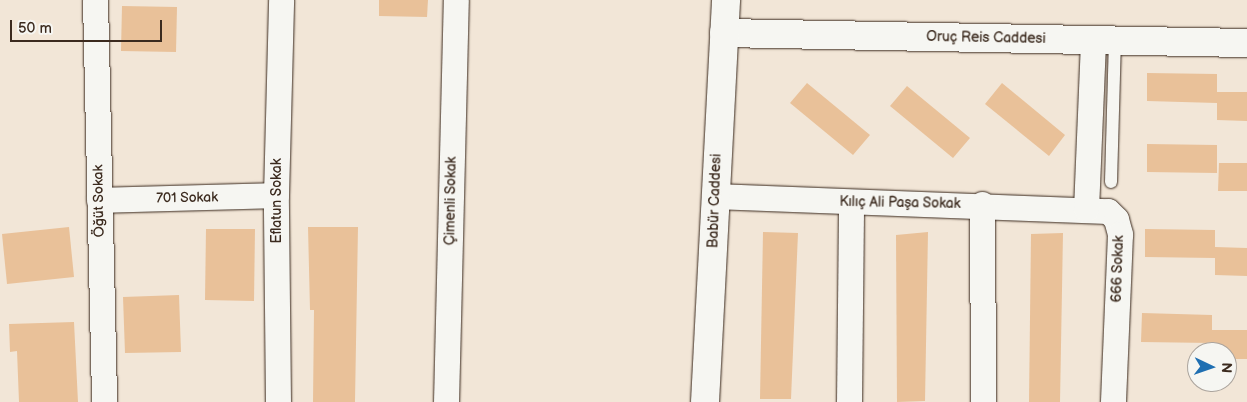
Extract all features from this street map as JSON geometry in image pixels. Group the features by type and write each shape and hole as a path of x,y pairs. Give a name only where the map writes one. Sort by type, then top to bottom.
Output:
{"street":[{"name":"Öğüt Sokak","path":"95,0 104,402"},
{"name":"Eflatun Sokak","path":"278,402 276,195 281,0"},
{"name":"Çimenli Sokak","path":"446,402 456,0"},
{"name":"Babür Caddesi","path":"705,402 714,196 726,0"},
{"name":"Oruç Reis Caddesi","path":"724,33 1247,43"},
{"path":"1086,209 1104,40"},
{"name":"701 Sokak","path":"99,200 276,195"},
{"name":"Kılıç Ali Paşa Sokak","path":"714,196 1086,209"},
{"path":"849,402 851,202"},
{"path":"982,204 983,402"},
{"name":"666 Sokak","path":"1086,209 1108,211 1119,226 1113,402"}],"lane":[{"path":"1104,40 1111,182"}],"building":[{"path":"379,0 428,0 427,17 379,16"},
{"path":"122,6 177,7 176,52 121,51"},
{"path":"1147,73 1217,74 1217,103 1147,101"},
{"path":"807,83 870,135 853,155 790,103"},
{"path":"1002,83 1065,135 1049,156 985,104"},
{"path":"907,86 970,138 953,158 890,106"},
{"path":"1217,92 1247,92 1247,121 1217,120"},
{"path":"1147,144 1217,145 1217,173 1147,172"},
{"path":"1219,163 1247,163 1247,191 1218,191"},
{"path":"69,227 74,277 7,284 2,234"},
{"path":"308,227 358,227 355,402 313,402 314,310 310,310"},
{"path":"206,229 255,229 254,301 205,300"},
{"path":"1145,229 1215,230 1215,258 1145,257"},
{"path":"763,232 798,233 791,399 760,399"},
{"path":"928,232 925,401 897,402 896,235"},
{"path":"1063,233 1060,402 1029,402 1031,234"},
{"path":"1215,247 1247,248 1247,276 1215,275"},
{"path":"179,295 181,352 125,353 123,297"},
{"path":"1142,313 1212,315 1212,342 1141,342"},
{"path":"74,322 78,402 19,402 17,351 10,352 9,324"},
{"path":"1212,330 1247,330 1247,359 1237,359 1237,342 1212,342"}]}
